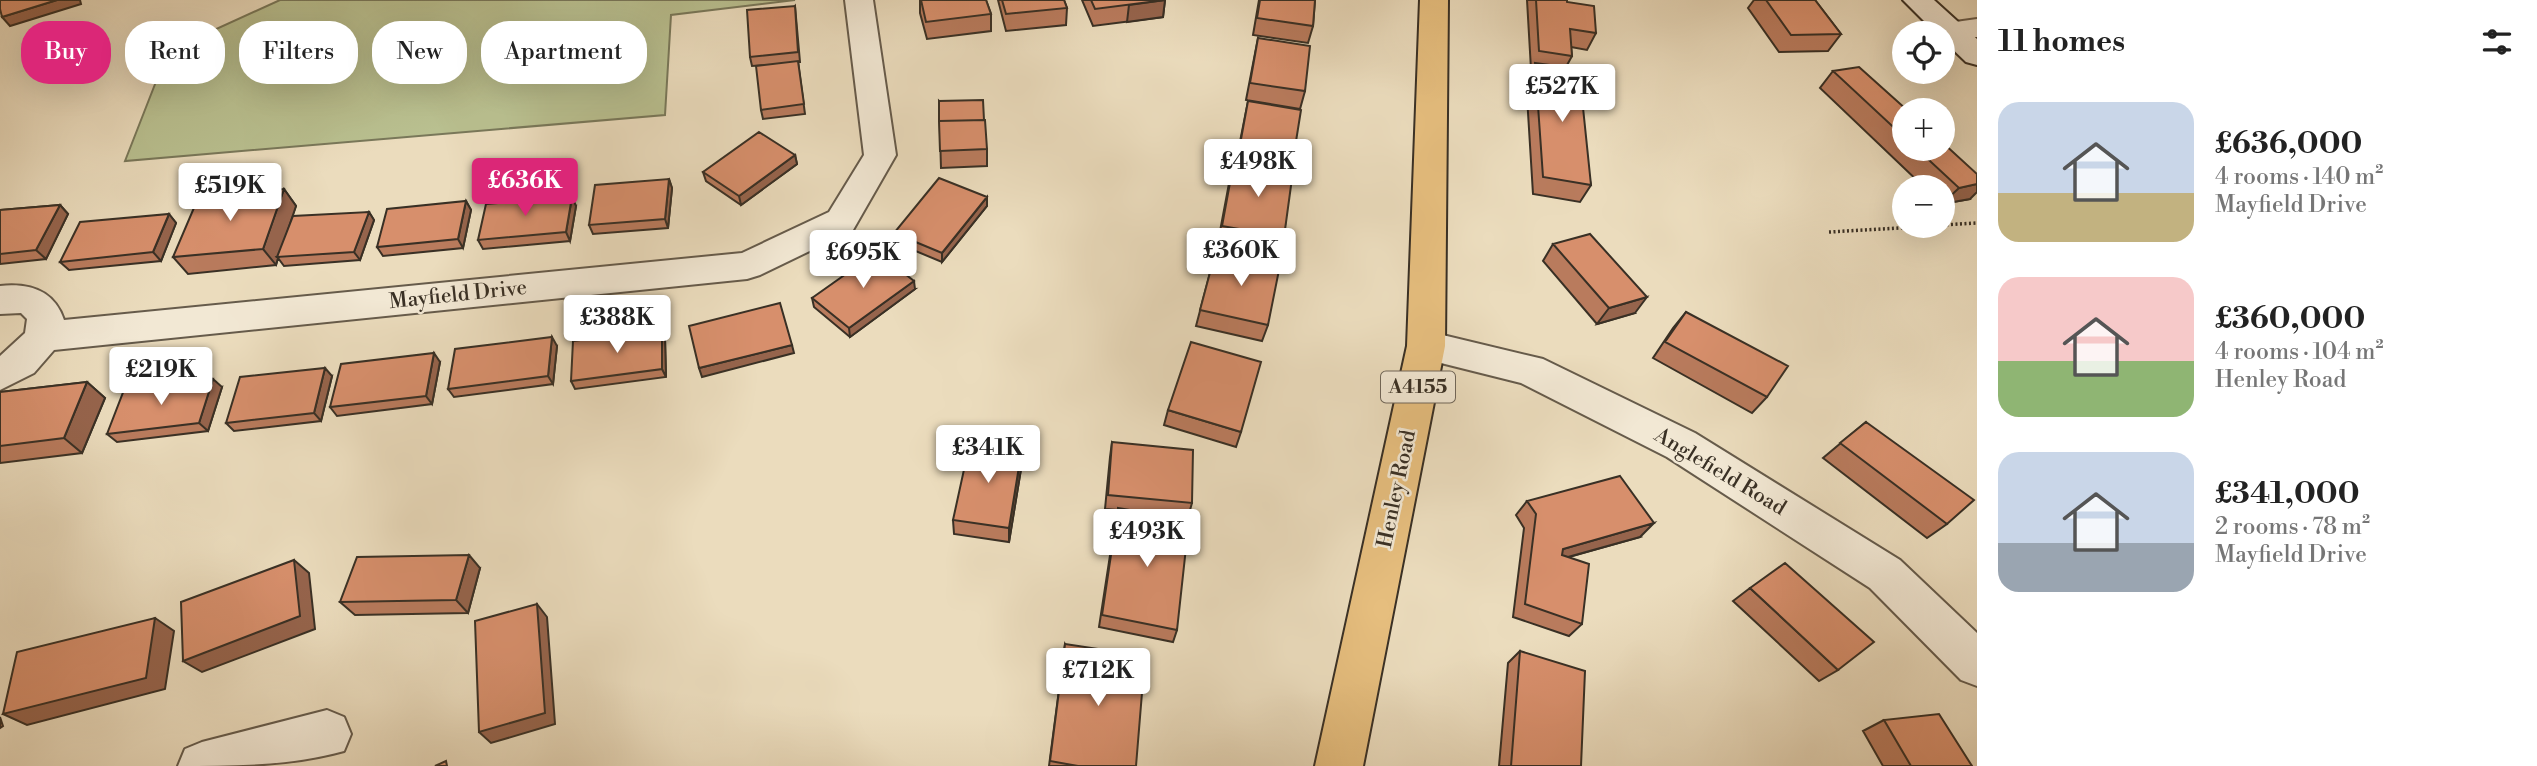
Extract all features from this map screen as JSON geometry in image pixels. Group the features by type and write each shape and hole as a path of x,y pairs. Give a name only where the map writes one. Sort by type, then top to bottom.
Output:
{"main road":[{"name":"Henley Road","path":"1339,766 1426,346 1434,0"}],"street":[{"name":"Mayfield Drive","path":"43,337 747,266 841,221 880,155 859,0"},
{"path":"1917,0 1964,29 1977,55"},
{"path":"0,300 24,299 37,304 45,312 47,324 43,337 31,353 0,375"},
{"name":"Anglefield Road","path":"1426,346 1530,370 1681,445 1885,573 1977,664"},
{"path":"202,766 327,734"}],"path":[{"path":"1955,224 1977,223"},
{"path":"1829,232 1892,228"}],"green space":[{"path":"280,0 795,0 671,15 665,115 125,161 155,84 225,84 225,25"}],"building":[{"path":"0,0 57,0 2,17"},
{"path":"921,0 986,0 991,14 926,22"},
{"path":"1002,0 1064,0 1067,8 1006,14"},
{"path":"1091,0 1165,0 1095,9"},
{"path":"1260,0 1315,0 1313,26 1257,18"},
{"path":"1536,0 1567,0 1594,6 1596,33 1570,29 1572,56 1539,51"},
{"path":"1766,0 1815,0 1841,34 1791,35"},
{"path":"795,6 798,52 750,57 747,10"},
{"path":"1258,38 1310,46 1305,91 1250,83"},
{"path":"798,61 804,104 761,110 756,66"},
{"path":"1535,63 1579,69 1591,185 1543,177"},
{"path":"1859,67 1894,98 1892,126 1833,71"},
{"path":"983,100 984,120 939,121 939,101"},
{"path":"1248,101 1301,110 1293,160 1239,150"},
{"path":"985,120 987,149 940,151 939,121"},
{"path":"759,132 795,155 739,196 703,172"},
{"path":"1955,154 1977,174 1977,184 1959,188 1955,184 1955,175 1945,175 1930,161 1955,161"},
{"path":"1234,161 1293,171 1284,237 1222,226"},
{"path":"939,178 987,197 942,253 894,233"},
{"path":"669,179 665,219 589,225 595,185"},
{"path":"284,189 263,249 173,257 199,196"},
{"path":"572,197 566,232 478,240 486,204"},
{"path":"466,201 458,239 377,247 387,209"},
{"path":"60,205 36,250 0,254 0,210"},
{"path":"369,212 354,252 277,257 293,216"},
{"path":"169,214 153,252 60,262 80,222"},
{"path":"1590,234 1647,297 1609,308 1553,244"},
{"path":"1216,250 1280,265 1268,325 1200,310"},
{"path":"877,252 914,281 849,328 812,298"},
{"path":"780,303 792,345 699,368 689,326"},
{"path":"1686,312 1788,366 1767,397 1665,342"},
{"path":"662,329 662,369 571,381 573,341"},
{"path":"552,337 548,376 448,389 455,349"},
{"path":"1191,342 1261,362 1241,432 1168,410"},
{"path":"434,353 426,396 330,407 341,364"},
{"path":"325,368 314,413 226,423 240,377"},
{"path":"213,379 199,423 107,434 124,390"},
{"path":"87,382 64,438 0,446 0,392"},
{"path":"1866,422 1974,500 1947,524 1840,443"},
{"path":"970,442 1022,448 1009,528 953,520"},
{"path":"1112,442 1193,450 1192,503 1108,495"},
{"path":"1620,476 1654,523 1563,549 1562,555 1589,564 1582,624 1525,604 1536,514 1527,501"},
{"path":"1118,508 1189,520 1177,630 1102,615"},
{"path":"469,555 456,600 340,602 357,557"},
{"path":"294,560 300,616 183,661 181,602"},
{"path":"1785,563 1874,642 1838,670 1750,588"},
{"path":"537,604 545,713 479,732 475,621"},
{"path":"155,618 146,678 3,714 17,652"},
{"path":"1065,644 1145,656 1136,766 1078,766 1050,761"},
{"path":"1520,651 1585,671 1581,766 1511,766"},
{"path":"1939,714 1972,766 1911,766 1884,720"}]}
